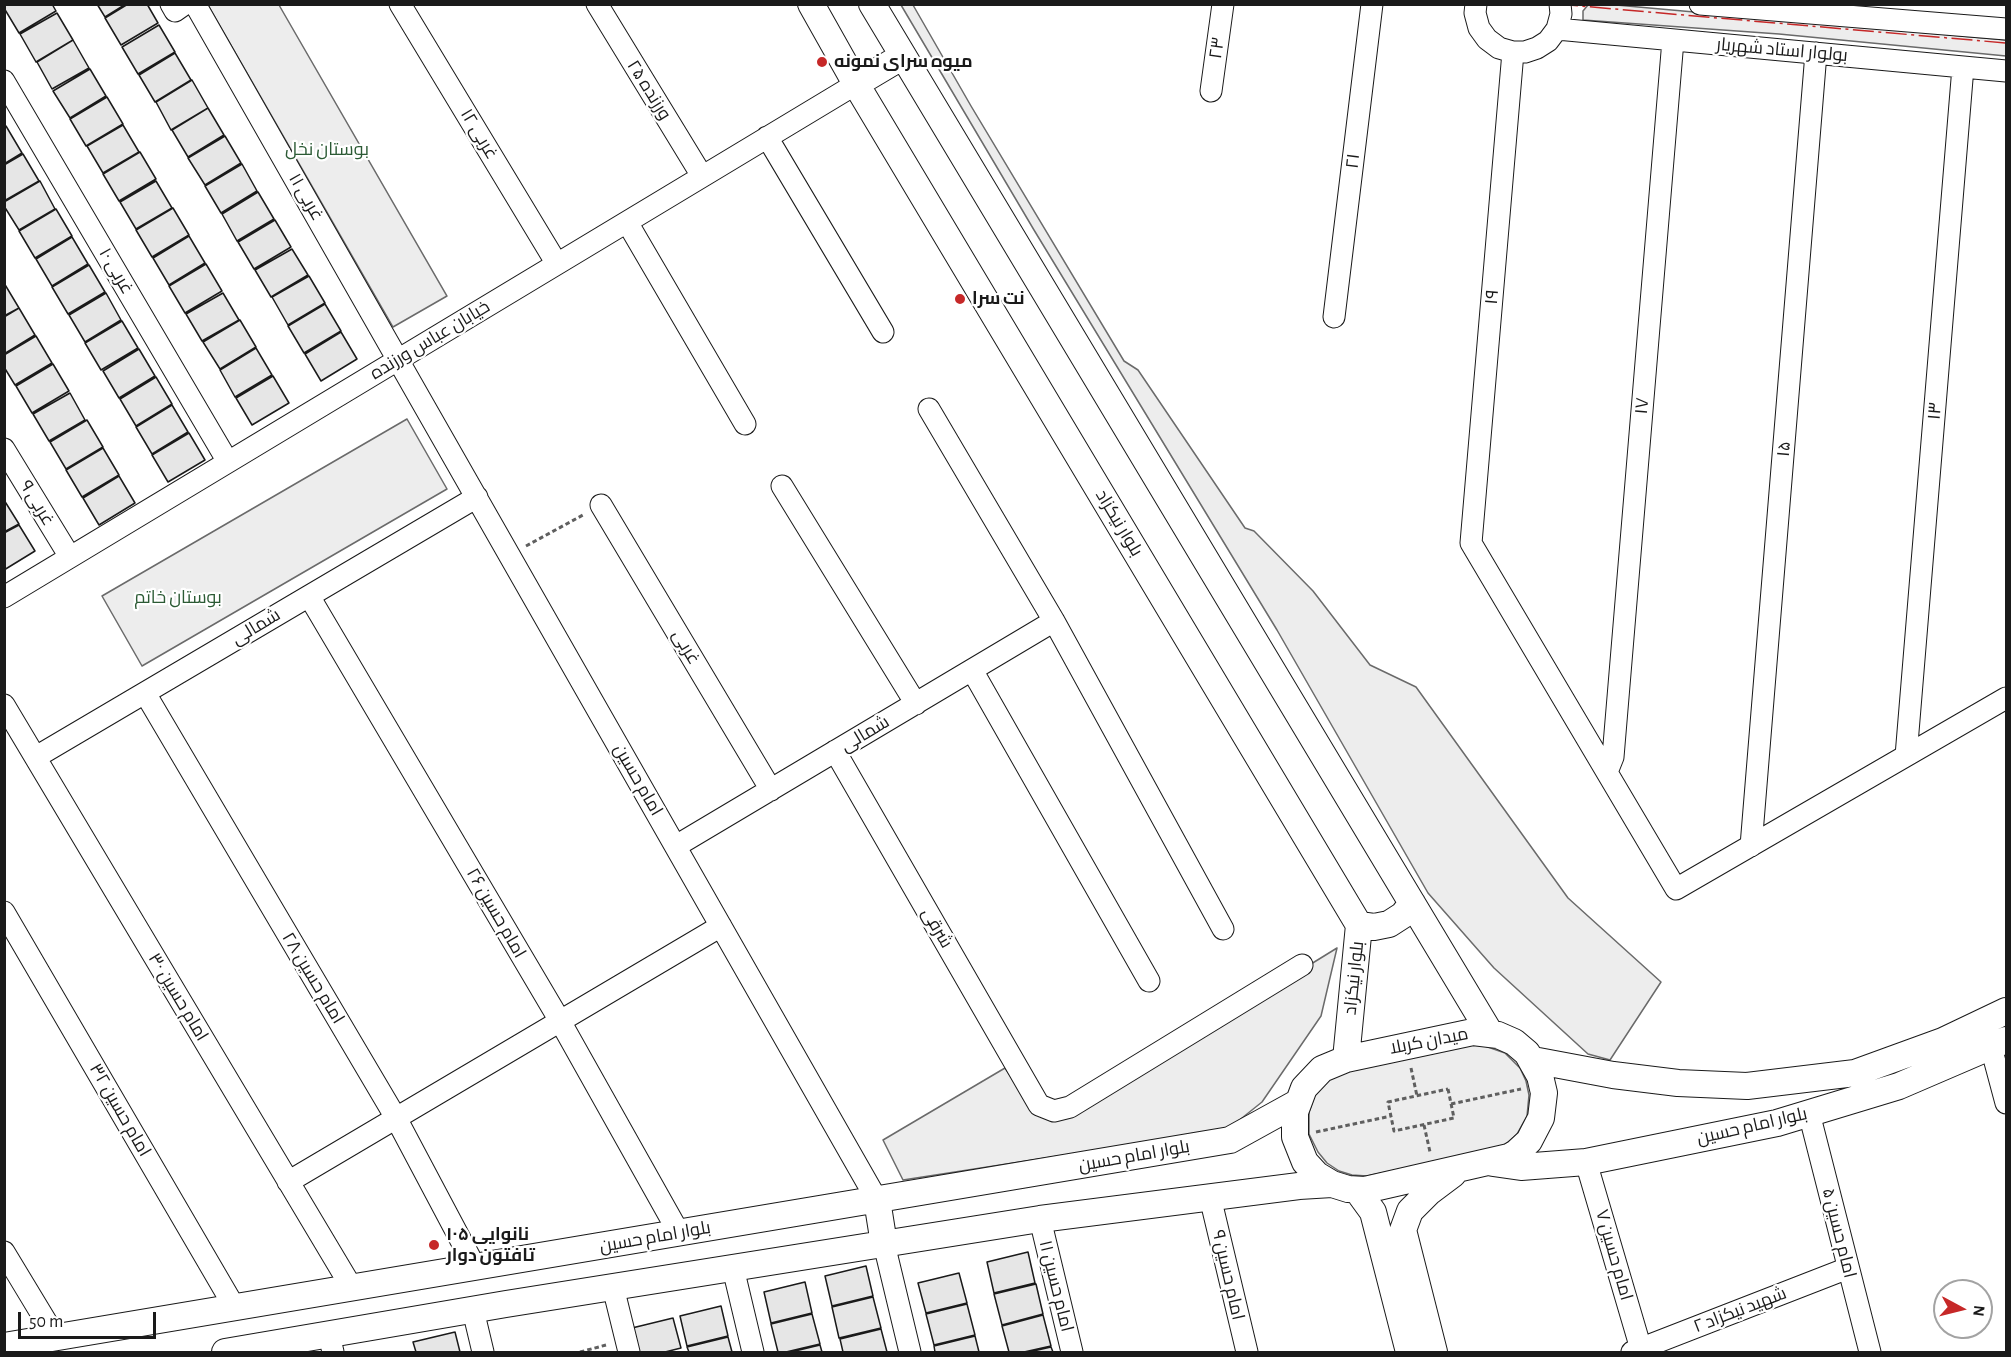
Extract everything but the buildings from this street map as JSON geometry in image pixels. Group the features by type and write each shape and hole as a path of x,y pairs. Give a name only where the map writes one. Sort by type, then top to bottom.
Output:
{"main road":[{"name":"بلوار نیکزاد","path":"811,4 856,84 1359,925 1346,1059"},
{"path":"872,4 1490,1033"},
{"path":"856,84 903,56"},
{"path":"1359,925 1374,927 1389,924 1403,915 1412,903"},
{"name":"بلوار امام حسین","path":"1533,1060 1657,1081 1746,1086 1855,1073 1943,1041 2007,1011"},
{"name":"میدان کربلا","path":"1473,1032 1490,1033 1514,1042 1533,1060 1543,1084 1544,1101 1541,1118 1529,1141 1509,1157 1374,1189 1357,1190 1332,1184 1305,1162 1295,1137 1294,1121 1297,1103 1304,1088 1330,1065 1346,1059 1473,1032"},
{"name":"بلوار امام حسین","path":"1487,1162 1521,1167 1586,1162 1777,1123 1899,1086 1999,1044"},
{"name":"بلوار امام حسین","path":"4,1346 1230,1140 1297,1103"},
{"path":"1434,1353 1403,1230 1410,1211 1429,1192 1461,1168"},
{"path":"225,1353 331,1344 473,1310 1040,1219 1299,1186 1332,1184"},
{"path":"1357,1190 1376,1220 1409,1353"},
{"path":"877,1200 884,1244"}],"street":[{"path":"171,4 175,11 185,4"},
{"name":"غربی ۱۱","path":"195,4 399,359"},
{"name":"غربی ۱۲","path":"400,4 557,264"},
{"name":"ورزنده ۲۵","path":"597,4 702,177"},
{"name":"۲۳","path":"1211,91 1223,4"},
{"name":"۲۱","path":"1334,317 1372,4"},
{"path":"1476,4 1475,14 1479,28 1487,39 1499,48 1513,52 1525,52 1548,41 1557,29 1562,14 1560,4"},
{"path":"1700,4 1941,14 2007,29"},
{"name":"بولوار استاد شهریار","path":"1557,29 2007,71"},
{"name":"۱۷","path":"1607,772 1613,757 1673,40"},
{"name":"۱۹","path":"1513,52 1471,543 1607,772"},
{"name":"۱۵","path":"1751,846 1816,53"},
{"name":"۱۳","path":"1906,756 1963,67"},
{"name":"غربی ۱۰","path":"4,81 228,462"},
{"name":"خیابان عباس ورزنده","path":"4,597 856,84"},
{"path":"767,137 883,332"},
{"path":"627,222 745,424"},
{"name":"امام حسین","path":"399,359 877,1200"},
{"path":"929,409 1054,621 1223,929"},
{"name":"غربی ۹","path":"4,449 70,557"},
{"path":"782,486 916,704"},
{"name":"شمالی","path":"36,757 477,497"},
{"name":"غربی","path":"601,505 771,790"},
{"name":"امام حسین ۲۶","path":"309,596 560,1021 678,1233"},
{"name":"شمالی","path":"675,846 1054,621"},
{"path":"972,670 1149,981"},
{"name":"امام حسین ۲۸","path":"145,693 396,1118 475,1267"},
{"path":"1607,772 1676,889 2007,698"},
{"name":"امام حسین ۳۰","path":"4,705 352,1288"},
{"name":"شرقی","path":"835,751 1039,1104 1054,1111 1070,1107 1302,965"},
{"name":"امام حسین ۳۲","path":"4,912 235,1308"},
{"path":"288,1182 721,926"},
{"path":"1999,1044 2007,1103"},
{"name":"امام حسین ۵","path":"1809,1113 1870,1353"},
{"name":"امام حسین ۷","path":"1586,1162 1636,1351"},
{"name":"امام حسین ۹","path":"1210,1197 1247,1353"},
{"name":"امام حسین ۱۱","path":"1040,1219 1072,1353"},
{"path":"884,1244 910,1353"},
{"path":"4,1252 56,1338"},
{"path":"733,1268 753,1353"},
{"name":"شهید نیکزاد ۲","path":"1636,1351 1848,1268"},
{"path":"613,1287 627,1346"},
{"path":"473,1310 483,1353"}],"path":[{"path":"510,555 601,505"},
{"path":"1406,1046 1417,1096"},
{"path":"1451,1104 1543,1084"},
{"path":"1448,1089 1454,1118 1394,1131 1388,1102 1417,1096 1448,1089"},
{"path":"1295,1137 1391,1116"},
{"path":"1424,1125 1434,1174"},
{"path":"580,1353 627,1346"}],"shaded area":[{"name":"بوستان نخل","path":"208,5 279,5 447,296 393,327"},
{"path":"901,5 913,5 1124,361 1138,370 1245,528 1254,531 1313,591 1370,665 1416,687 1568,898 1661,982 1610,1060 1588,1054 1494,968 1428,893 1277,630 1034,230"},
{"path":"1588,5 1616,5 2006,40 2006,56 1779,34 1583,20 1583,11"},
{"name":"بوستان خاتم","path":"407,419 447,489 142,666 102,596"},
{"path":"1337,948 1321,1016 1262,1102 1227,1130 903,1180 883,1140 1005,1068 1037,1114 1066,1115"},
{"path":"1471,1045 1485,1046 1505,1053 1520,1068 1526,1081 1529,1095 1527,1116 1517,1134 1506,1144 1500,1148 1367,1176 1339,1171 1327,1163 1318,1152 1309,1134 1309,1112 1316,1092 1337,1073"}],"power":[{"path":"1557,4 2006,43"}],"place":[{"name":"میوه سرای نمونه","path":"822,62"},
{"name":"نت سرا","path":"960,299"},
{"name":"نانوایی ۱۰۵ تافتون دوار","path":"434,1245"}]}
